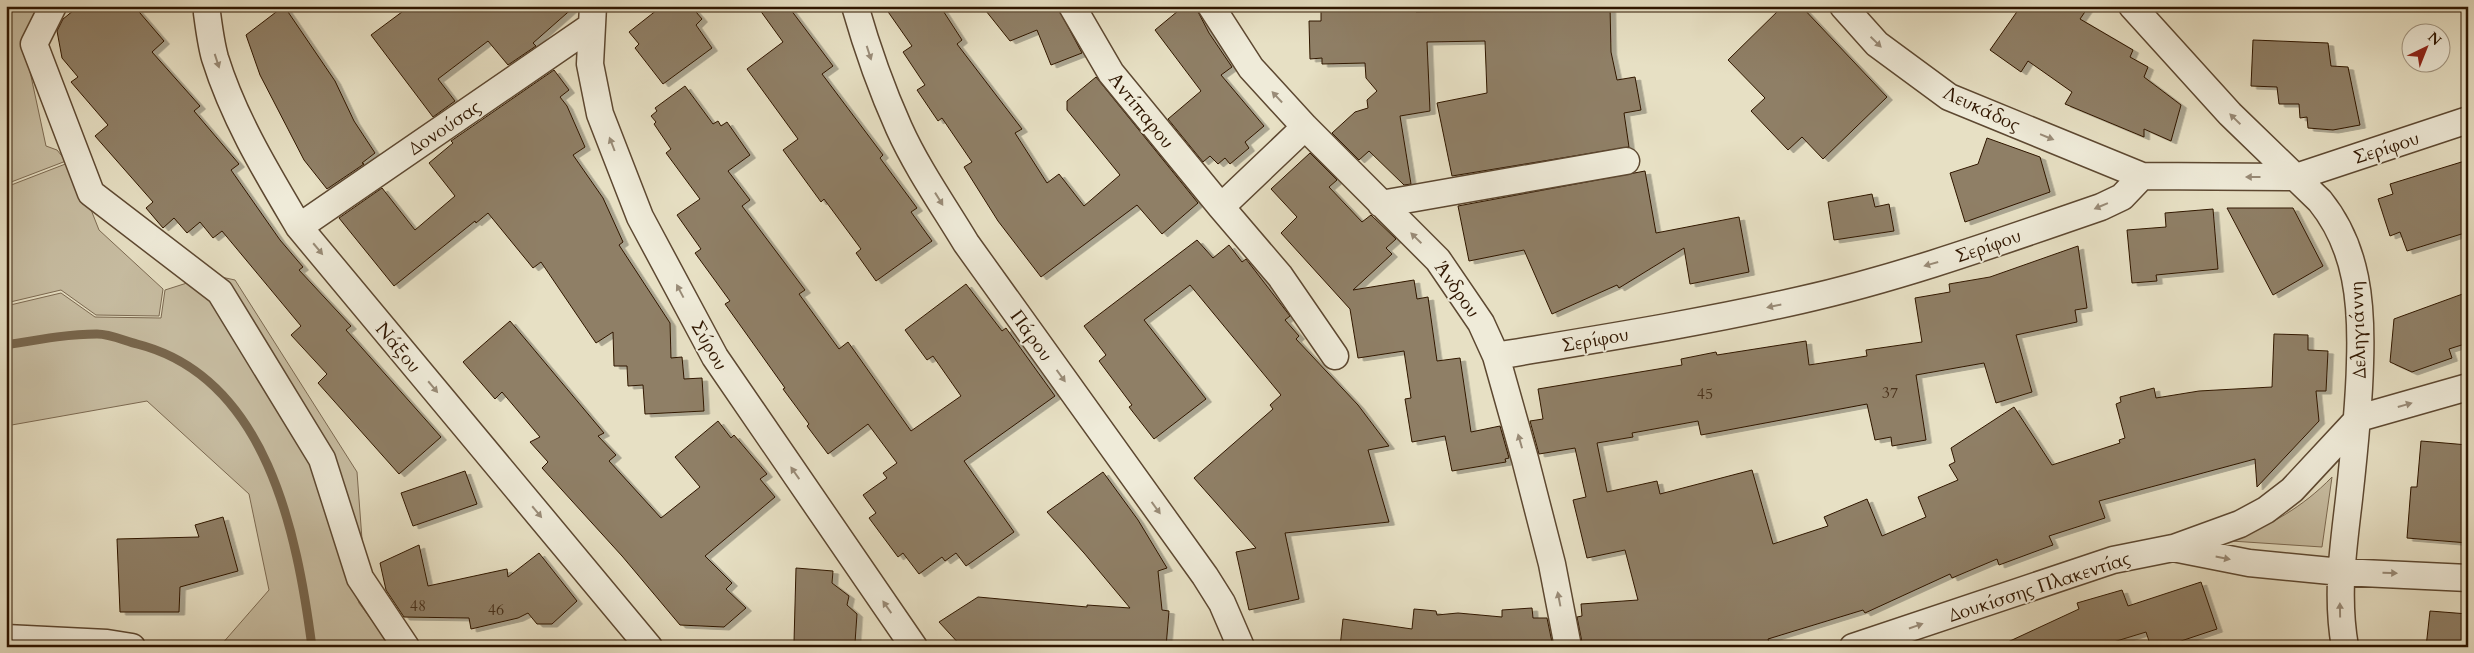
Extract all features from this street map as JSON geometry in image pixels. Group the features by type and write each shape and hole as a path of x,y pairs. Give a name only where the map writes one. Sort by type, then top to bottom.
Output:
{"street":[{"path":"53,6 34,44 90,193 220,292 322,459 360,578 406,647"},
{"name":"Πάρου","path":"855,6 870,58 900,129 934,191 966,242 1205,576 1222,604 1241,647"},
{"name":"Αντίπαρου","path":"1072,6 1111,73 1280,276 1334,356"},
{"name":"Άνδρου","path":"1211,6 1251,68 1305,127 1438,260 1481,324 1496,356 1552,564 1568,647"},
{"name":"Λευκάδος","path":"1843,6 1877,44 1949,97 2142,176"},
{"name":"Δεληγιάννη","path":"2132,6 2230,114 2296,177 2333,217 2352,261 2359,290 2361,337 2358,418 2341,572 2340,615 2345,647"},
{"name":"Νάξου","path":"202,9 215,57 236,113 264,170 298,226 649,647"},
{"name":"Δονούσας","path":"298,226 592,16"},
{"name":"Σύρου","path":"592,16 590,64 600,114 640,217 715,356 914,647"},
{"name":"Σερίφου","path":"1496,356 1686,324 1803,300 1962,255 2101,207 2122,197 2142,176 2296,177 2468,120"},
{"path":"1221,207 1305,127"},
{"path":"1381,204 1626,161"},
{"path":"2173,548 2240,524 2266,510 2292,490 2358,418 2468,387"},
{"name":"Δουκίσσης Πλακεντίας","path":"1853,647 2113,560 2173,548 2249,563 2341,572 2468,578"},
{"path":"21,641 132,647"}],"shaded area":[{"path":"6,6 49,6 26,53 46,146 57,150 66,161 6,184"},
{"path":"68,163 86,197 99,230 163,289 159,316 96,315 61,290 6,303 6,187"},
{"path":"212,275 235,280 357,472 364,566 350,577 359,603 390,645 221,645 269,590 249,494 147,401 6,426 6,306 61,293 95,317 161,318 165,290"},
{"path":"2332,477 2322,547 2231,541 2285,515 2309,498"}],"building":[{"path":"79,6 134,6 164,41 152,52 200,106 194,111 239,164 231,170 280,240 303,267 299,270 351,326 346,330 441,437 399,474 318,383 327,374 291,335 301,326 222,231 213,238 200,222 187,233 174,218 163,228 146,208 153,202 95,136 108,125 71,82 78,77 62,58 57,31 63,19"},
{"path":"284,6 335,81 354,121 375,153 362,163 364,164 327,189 304,160 260,75 246,35"},
{"path":"410,6 575,6 533,43 536,46 508,65 488,41 438,79 455,101 433,117 371,35"},
{"path":"662,6 691,6 702,19 696,25 712,48 663,84 635,48 639,44 629,32"},
{"path":"757,6 788,6 833,66 822,74 883,155 880,158 917,208 911,212 932,241 876,281 856,253 861,249 824,199 821,202 783,150 798,139 747,69 783,42"},
{"path":"884,6 940,6 962,40 957,44 1022,129 1015,133 1047,183 1059,174 1084,206 1120,175 1067,110 1067,101 1096,77 1198,203 1162,234 1137,205 1041,277 998,221 964,167 972,162 942,118 938,121 917,90 925,85 903,52 912,46"},
{"path":"982,6 1057,6 1082,53 1051,65 1037,30 1010,41"},
{"path":"1184,6 1195,6 1209,33 1232,67 1221,75 1264,126 1245,142 1249,148 1230,164 1225,158 1218,164 1210,156 1203,162 1168,119 1201,91 1155,30"},
{"path":"1416,6 1416,12 1484,11 1484,6 1610,6 1611,52 1617,80 1635,77 1641,110 1624,113 1629,147 1452,176 1437,103 1487,93 1485,41 1427,42 1430,111 1400,116 1411,184 1404,185 1369,151 1359,160 1332,133 1355,112 1368,108 1367,100 1377,91 1366,78 1365,63 1322,64 1322,58 1310,59 1309,21 1321,21 1321,9"},
{"path":"1783,6 1801,6 1887,97 1823,159 1802,137 1788,150 1751,111 1765,98 1728,60"},
{"path":"2021,6 2089,6 2080,19 2133,50 2130,57 2148,67 2144,77 2181,105 2171,141 2144,129 2144,137 2065,104 2072,92 2028,61 2021,72 1990,50"},
{"path":"2253,40 2328,43 2331,66 2348,67 2360,125 2333,130 2308,128 2307,117 2300,118 2299,104 2279,104 2277,87 2251,86"},
{"path":"554,70 569,90 560,97 567,106 585,147 573,155 603,198 623,242 619,245 670,323 671,358 682,357 684,379 702,378 704,411 645,414 643,385 628,386 627,366 614,366 613,332 596,343 541,262 533,268 488,213 476,223 475,221 394,286 339,218 382,188 415,230 455,196 429,163 453,143 451,141"},
{"path":"685,86 713,124 718,121 721,126 727,122 750,155 728,171 750,200 742,206 805,290 799,294 839,349 848,342 911,431 961,396 933,356 927,360 905,330 966,284 1002,331 1006,328 1055,396 964,461 1014,532 966,566 956,553 945,561 942,557 919,574 903,553 898,557 869,518 876,513 863,495 887,478 883,473 897,463 868,424 828,454 807,426 809,424 783,389 785,388 725,304 730,301 695,253 701,249 677,215 700,199 666,153 671,149 654,124 656,122 651,116 657,111 655,108"},
{"path":"1987,138 2040,157 2050,192 1965,222 1950,173 1978,164"},
{"path":"1310,153 1337,180 1329,187 1362,222 1371,215 1396,239 1386,248 1392,254 1353,290 1414,280 1417,299 1428,297 1437,361 1460,358 1471,432 1500,426 1509,458 1505,459 1506,462 1452,471 1445,436 1412,442 1405,399 1411,398 1404,351 1358,358 1350,309 1281,233 1297,217 1271,189"},
{"path":"2468,160 2468,232 2407,251 2400,232 2390,236 2378,199 2393,194 2390,184"},
{"path":"1645,171 1656,233 1739,217 1749,272 1690,284 1684,248 1619,288 1617,285 1552,314 1524,250 1469,261 1458,206"},
{"path":"1872,194 1875,207 1889,204 1894,231 1834,240 1828,202"},
{"path":"2227,208 2293,208 2323,266 2273,295"},
{"path":"2213,209 2218,269 2156,275 2157,281 2132,283 2127,230 2166,227 2165,213"},
{"path":"1197,240 1213,258 1229,245 1242,262 1246,259 1290,316 1285,320 1299,336 1296,339 1358,405 1389,446 1368,450 1389,522 1285,533 1299,599 1249,610 1236,552 1256,548 1194,478 1273,409 1270,405 1281,395 1190,285 1144,320 1206,399 1154,439 1129,407 1132,405 1099,361 1106,355 1084,326"},
{"path":"2078,246 2087,308 2075,310 2077,322 2016,335 2032,392 1996,403 1984,363 1916,375 1926,440 1892,446 1891,437 1875,440 1867,404 1701,435 1698,421 1632,433 1633,437 1597,443 1607,492 1657,481 1660,494 1752,470 1773,544 1828,526 1824,517 1867,499 1882,536 1926,517 1918,497 1958,480 1949,465 1955,462 1951,448 2014,407 2052,465 2120,443 2119,440 2125,438 2116,404 2121,402 2120,397 2154,388 2156,398 2199,391 2272,387 2274,334 2308,335 2308,350 2328,351 2326,391 2316,391 2319,421 2257,487 2255,459 2099,501 2105,518 2049,536 2053,545 1999,565 1997,559 1952,578 1950,574 1865,613 1863,610 1768,639 1770,647 1583,647 1577,617 1582,616 1581,604 1638,600 1625,550 1587,558 1573,500 1586,497 1575,448 1539,454 1530,421 1543,419 1538,389 1682,365 1681,359 1716,352 1717,355 1806,341 1809,365 1867,356 1866,350 1922,342 1915,298 1950,292 1949,284 1990,277"},
{"path":"2468,292 2468,343 2449,349 2452,358 2412,372 2390,362 2394,319"},
{"path":"510,321 604,433 598,436 616,455 609,461 661,518 700,487 675,457 718,421 731,438 734,435 767,474 760,479 775,497 705,556 732,583 726,589 746,608 724,627 680,625 622,556 542,468 548,462 530,442 540,437 502,392 495,399 463,362"},
{"path":"2421,441 2468,445 2468,543 2407,538 2411,487 2417,487"},
{"path":"465,471 477,504 413,526 401,493"},
{"path":"1103,472 1138,520 1167,568 1158,571 1162,610 1169,611 1166,647 962,647 939,622 978,597 1087,607 1087,605 1130,608 1047,512"},
{"path":"223,517 238,571 180,587 179,612 120,612 117,539 199,537 195,525"},
{"path":"419,545 428,586 507,569 508,577 539,553 577,601 552,624 537,624 528,613 518,618 471,629 469,618 404,617 386,590 380,563"},
{"path":"796,568 833,571 832,583 849,596 847,605 857,614 855,643 794,642"},
{"path":"2201,582 2217,629 2163,647 2151,647 2146,632 2097,647 1997,647 2079,609 2077,603 2122,590 2128,606"},
{"path":"1532,608 1533,618 1547,618 1553,647 1340,647 1343,619 1412,629 1414,609 1436,611 1437,615 1458,613 1502,617 1502,610"},
{"path":"2430,611 2468,614 2468,647 2426,647"}],"waterway":[{"path":"6,345 74,335 107,335 137,344 181,362 217,389 246,424 268,465 284,510 297,556 312,647"}]}
